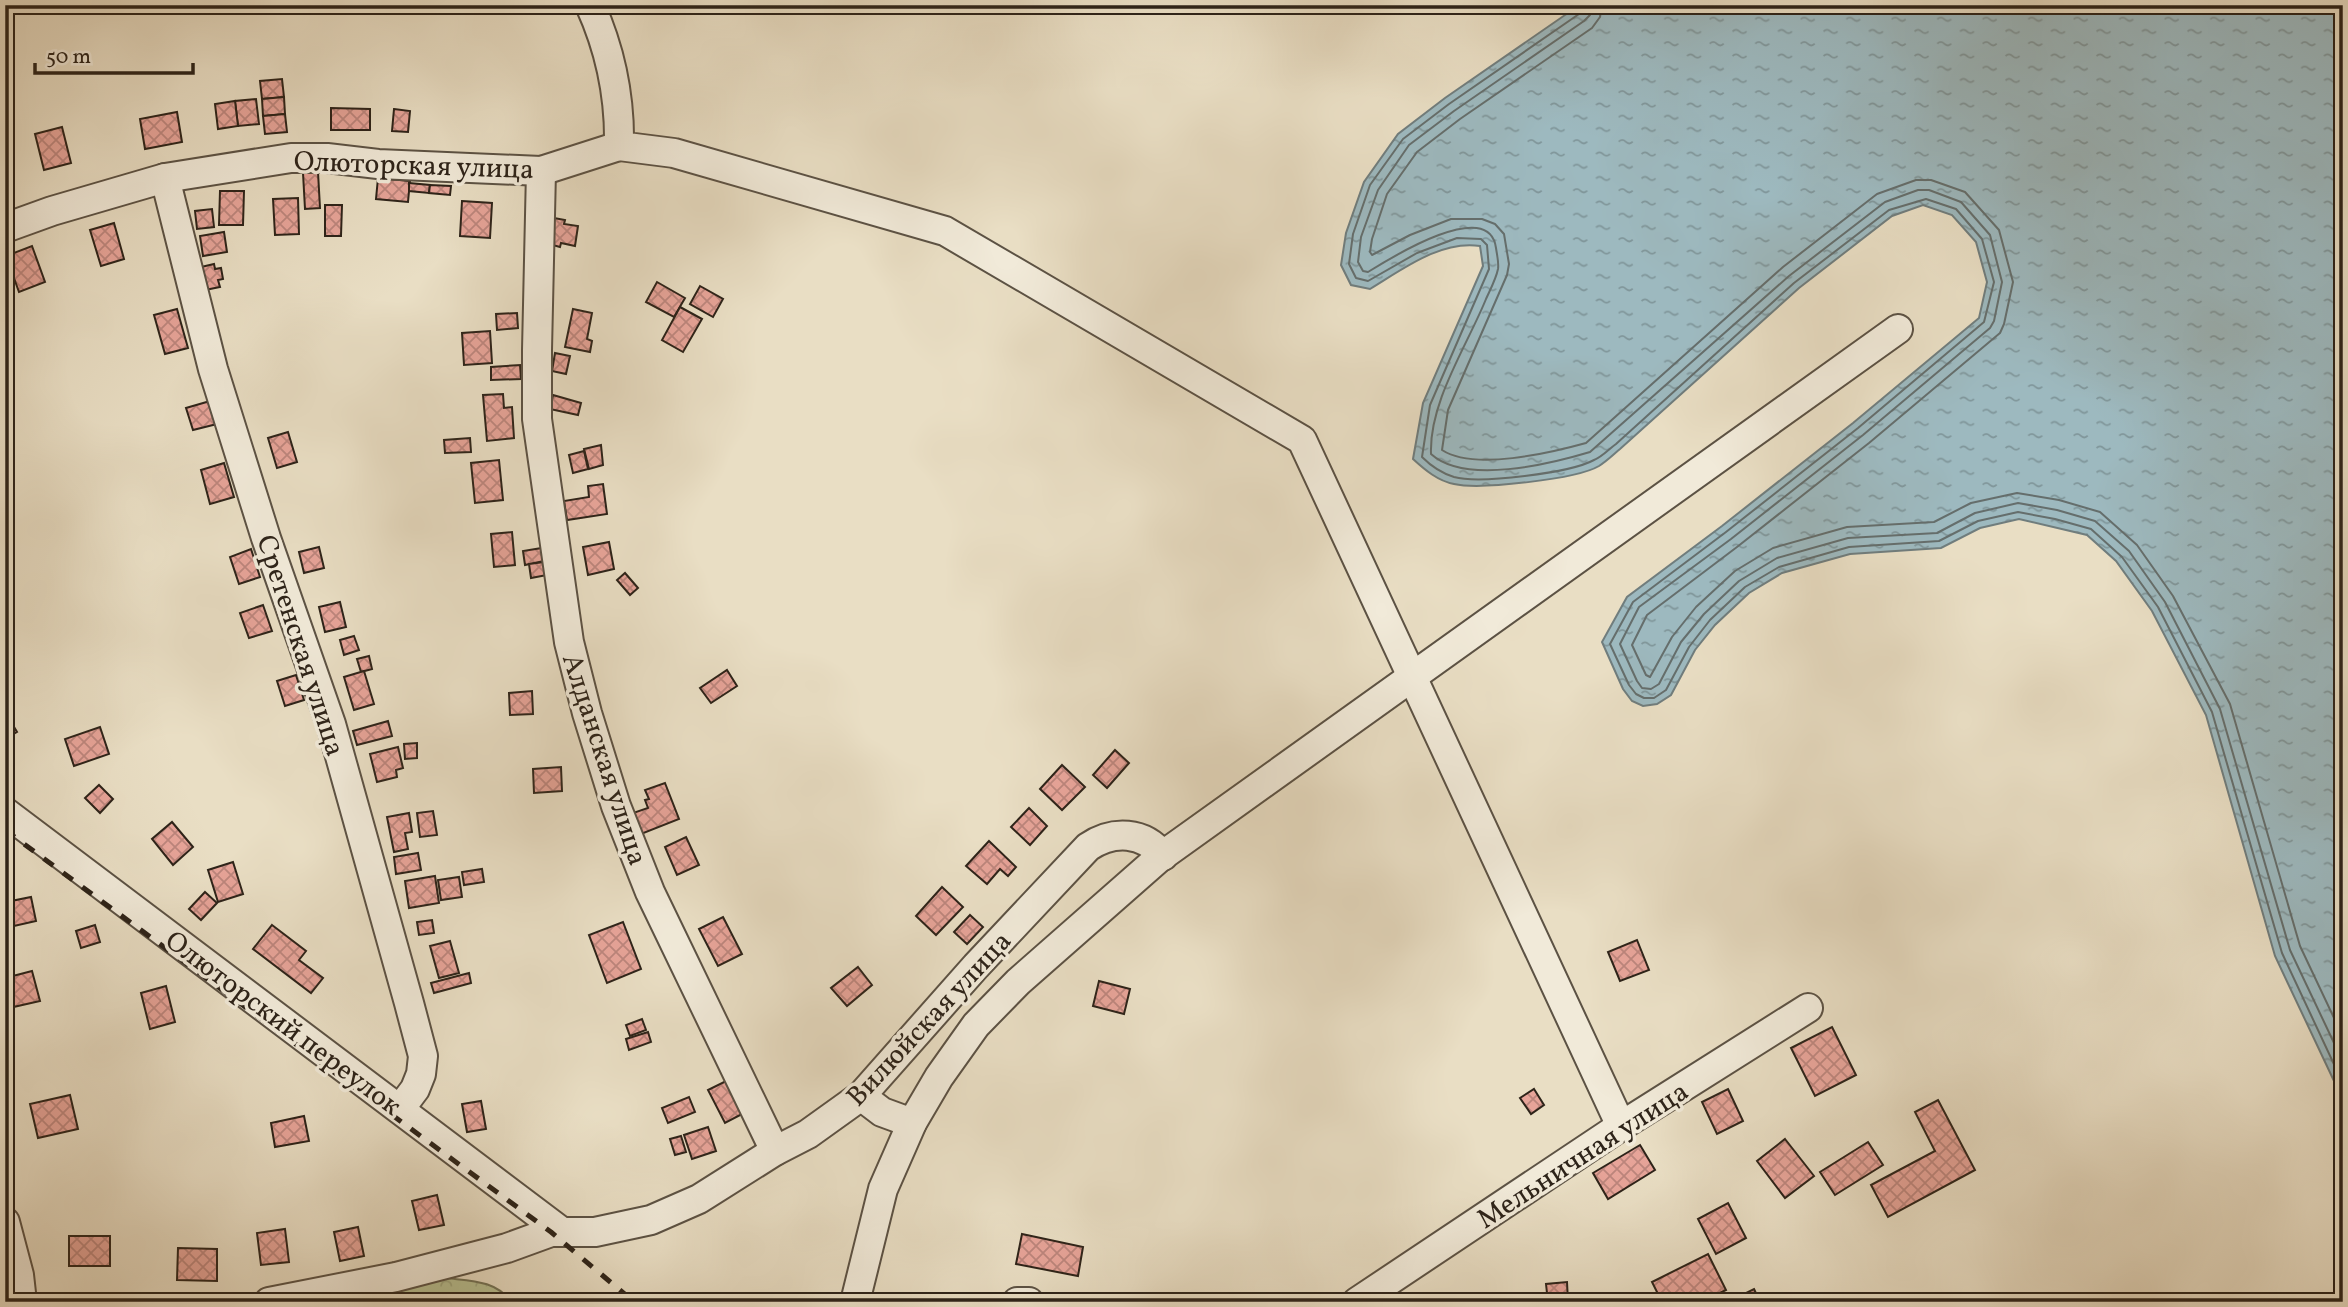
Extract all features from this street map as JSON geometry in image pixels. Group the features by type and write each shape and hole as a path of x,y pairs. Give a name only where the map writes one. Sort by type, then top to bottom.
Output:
{"street":[{"path":"590,5 605,38 620,117 619,146 674,153 945,231 1302,440 1621,1126"},
{"name":"Олюторская улица","path":"5,228 52,211 165,178 291,158 541,171 619,146"},
{"name":"Алданская улица","path":"541,171 537,419 569,642 587,713 616,806 650,892 775,1151"},
{"name":"Сретенская улица","path":"165,178 214,369 266,538 331,724 409,1003 422,1056 421,1074 415,1089 400,1109"},
{"path":"855,1302 883,1189 912,1123 939,1077 976,1025 1018,982 1163,856 1898,329"},
{"name":"Олюторский переулок","path":"5,813 562,1232"},
{"name":"Вилюйская улица","path":"269,1302 396,1277 507,1248 551,1231 595,1233 651,1220 699,1199 775,1151 808,1134 860,1096 976,966 1088,847 1106,837 1132,836 1151,843 1163,856"},
{"name":"Мельничная улица","path":"1357,1302 1621,1126 1808,1008"},
{"path":"860,1096 882,1112 912,1123"},
{"path":"5,1222 19,1275 22,1302"},
{"path":"1017,1302 1029,1302"}],"green space":[{"path":"446,1278 490,1286 498,1289 511,1302 353,1302"}],"water":[{"path":"1582,5 2343,5 2343,1087 2334,1081 2275,956 2206,715 2152,611 2116,561 2087,535 2019,519 1980,528 1941,548 1850,554 1782,573 1749,593 1715,625 1695,650 1671,695 1657,704 1643,706 1632,701 1623,689 1602,642 1627,597 1853,423 1979,318 1987,282 1976,242 1952,215 1923,205 1892,216 1799,288 1608,460 1588,471 1550,479 1485,486 1467,485 1443,480 1413,459 1423,403 1483,266 1480,246 1465,245 1437,252 1409,265 1370,289 1351,285 1341,265 1346,233 1364,182 1398,134 1445,98"}],"building":[{"path":"282,79 284,97 262,99 260,81"},
{"path":"284,97 285,114 263,116 262,99"},
{"path":"256,99 259,124 238,126 235,101"},
{"path":"235,101 238,126 218,129 215,104"},
{"path":"331,108 370,109 370,130 331,130"},
{"path":"394,109 410,111 408,132 392,131"},
{"path":"177,112 182,142 145,149 140,119"},
{"path":"285,114 287,132 265,134 263,116"},
{"path":"62,127 71,163 44,170 35,134"},
{"path":"318,172 320,208 305,209 303,173"},
{"path":"378,178 410,181 408,202 376,199"},
{"path":"409,183 430,185 429,193 409,191"},
{"path":"430,185 451,186 450,195 429,193"},
{"path":"220,191 244,191 243,225 219,225"},
{"path":"298,198 299,234 275,235 273,199"},
{"path":"462,201 492,203 490,238 460,236"},
{"path":"325,205 342,205 341,236 325,236"},
{"path":"212,209 214,227 197,229 195,211"},
{"path":"554,218 565,220 564,224 578,226 575,246 561,243 560,247 549,244"},
{"path":"114,223 124,259 101,266 90,230"},
{"path":"224,232 227,252 203,256 200,236"},
{"path":"32,246 45,282 19,292 6,256"},
{"path":"214,264 215,269 221,268 223,279 218,280 220,287 205,290 201,267"},
{"path":"657,282 685,298 674,317 646,302"},
{"path":"700,286 723,299 713,317 690,304"},
{"path":"680,307 702,319 683,352 662,340"},
{"path":"177,309 188,348 165,354 154,315"},
{"path":"573,309 592,313 587,339 592,341 590,352 565,347"},
{"path":"517,313 518,328 497,330 496,314"},
{"path":"490,331 492,363 464,365 462,333"},
{"path":"555,353 570,356 566,374 552,371"},
{"path":"520,365 521,379 491,380 491,367"},
{"path":"503,394 504,408 512,407 514,438 487,441 483,395"},
{"path":"553,395 581,403 578,415 550,409"},
{"path":"210,401 217,424 193,430 186,408"},
{"path":"288,432 297,462 277,468 268,438"},
{"path":"470,438 471,452 445,453 444,440"},
{"path":"601,445 603,465 589,469 584,449"},
{"path":"584,451 588,469 573,473 569,455"},
{"path":"499,460 503,500 475,503 471,463"},
{"path":"224,463 234,497 210,504 201,470"},
{"path":"603,484 607,514 567,520 564,501 589,497 588,486"},
{"path":"512,532 515,565 494,567 491,534"},
{"path":"609,542 614,569 588,575 583,547"},
{"path":"319,547 324,568 304,573 299,552"},
{"path":"542,548 544,561 525,565 523,551"},
{"path":"251,549 260,577 239,584 230,557"},
{"path":"544,562 547,575 531,578 529,564"},
{"path":"625,573 638,588 630,595 617,580"},
{"path":"340,602 346,627 325,632 319,607"},
{"path":"263,605 272,631 249,638 240,613"},
{"path":"354,636 359,650 344,655 340,640"},
{"path":"369,656 372,669 361,672 357,659"},
{"path":"727,670 737,686 711,703 700,688"},
{"path":"364,671 374,704 354,710 344,677"},
{"path":"296,675 304,700 285,706 277,681"},
{"path":"532,691 533,714 510,715 509,693"},
{"path":"5,712 17,732 5,739"},
{"path":"388,721 392,736 357,745 353,731"},
{"path":"100,727 109,754 74,766 65,739"},
{"path":"417,743 417,758 405,759 404,744"},
{"path":"398,747 403,768 396,770 397,777 377,782 370,754"},
{"path":"1115,750 1129,763 1107,788 1093,775"},
{"path":"1062,765 1085,787 1062,810 1040,789"},
{"path":"561,767 562,791 534,793 533,769"},
{"path":"665,783 679,819 641,834 633,813 648,808 645,800 649,799 645,790"},
{"path":"99,785 113,799 100,813 85,798"},
{"path":"1029,808 1047,826 1030,845 1011,827"},
{"path":"433,811 437,835 420,837 417,813"},
{"path":"409,813 412,832 405,833 408,849 394,852 387,817"},
{"path":"172,822 193,847 173,865 152,839"},
{"path":"686,837 699,865 677,875 665,847"},
{"path":"989,841 1016,867 1008,876 1000,869 987,884 966,866"},
{"path":"418,853 421,870 396,874 394,857"},
{"path":"233,862 243,894 218,902 208,870"},
{"path":"482,869 484,882 464,885 462,872"},
{"path":"435,876 439,903 409,908 405,881"},
{"path":"459,877 462,897 441,900 438,880"},
{"path":"942,887 963,907 936,935 916,916"},
{"path":"9,892 11,901 31,897 36,921 5,928 5,893"},
{"path":"205,892 217,903 201,920 189,909"},
{"path":"970,915 983,927 967,944 954,932"},
{"path":"723,917 742,954 718,966 699,929"},
{"path":"432,920 434,933 419,935 417,922"},
{"path":"623,922 641,969 607,983 589,935"},
{"path":"95,925 100,942 81,948 76,931"},
{"path":"272,925 306,951 299,960 323,978 311,993 253,949"},
{"path":"1637,940 1649,970 1620,981 1608,952"},
{"path":"450,941 459,973 439,978 430,946"},
{"path":"858,967 872,985 847,1006 831,988"},
{"path":"32,971 40,1001 9,1008 5,978"},
{"path":"469,973 471,983 434,993 431,983"},
{"path":"1099,981 1130,989 1124,1014 1093,1006"},
{"path":"166,986 175,1022 150,1029 141,993"},
{"path":"642,1019 646,1030 630,1036 626,1025"},
{"path":"1832,1027 1856,1075 1815,1096 1791,1048"},
{"path":"648,1032 651,1042 629,1050 626,1039"},
{"path":"728,1080 744,1113 725,1123 708,1090"},
{"path":"1534,1089 1544,1105 1531,1114 1520,1098"},
{"path":"1728,1089 1743,1121 1717,1134 1702,1102"},
{"path":"70,1095 78,1129 38,1138 30,1104"},
{"path":"689,1097 695,1112 668,1123 662,1108"},
{"path":"1938,1100 1975,1170 1888,1217 1871,1185 1935,1151 1915,1112"},
{"path":"481,1101 486,1129 467,1132 462,1104"},
{"path":"304,1116 309,1141 275,1147 271,1123"},
{"path":"708,1127 716,1151 692,1159 684,1135"},
{"path":"681,1136 686,1152 675,1155 670,1139"},
{"path":"1785,1139 1814,1176 1785,1198 1757,1161"},
{"path":"1868,1142 1883,1165 1835,1195 1820,1172"},
{"path":"1640,1145 1655,1170 1608,1199 1593,1173"},
{"path":"437,1195 444,1225 419,1230 412,1201"},
{"path":"1728,1203 1746,1238 1716,1254 1698,1219"},
{"path":"358,1227 364,1256 340,1261 334,1232"},
{"path":"285,1229 289,1262 261,1265 257,1233"},
{"path":"1022,1234 1083,1247 1078,1276 1016,1264"},
{"path":"69,1236 110,1236 110,1266 69,1266"},
{"path":"178,1248 217,1249 217,1281 177,1280"},
{"path":"1708,1254 1726,1290 1701,1302 1662,1302 1652,1282"},
{"path":"1567,1282 1568,1302 1548,1302 1546,1284"},
{"path":"1754,1289 1760,1302 1728,1302"}],"railway":[{"path":"5,830 551,1232 634,1302"}]}
